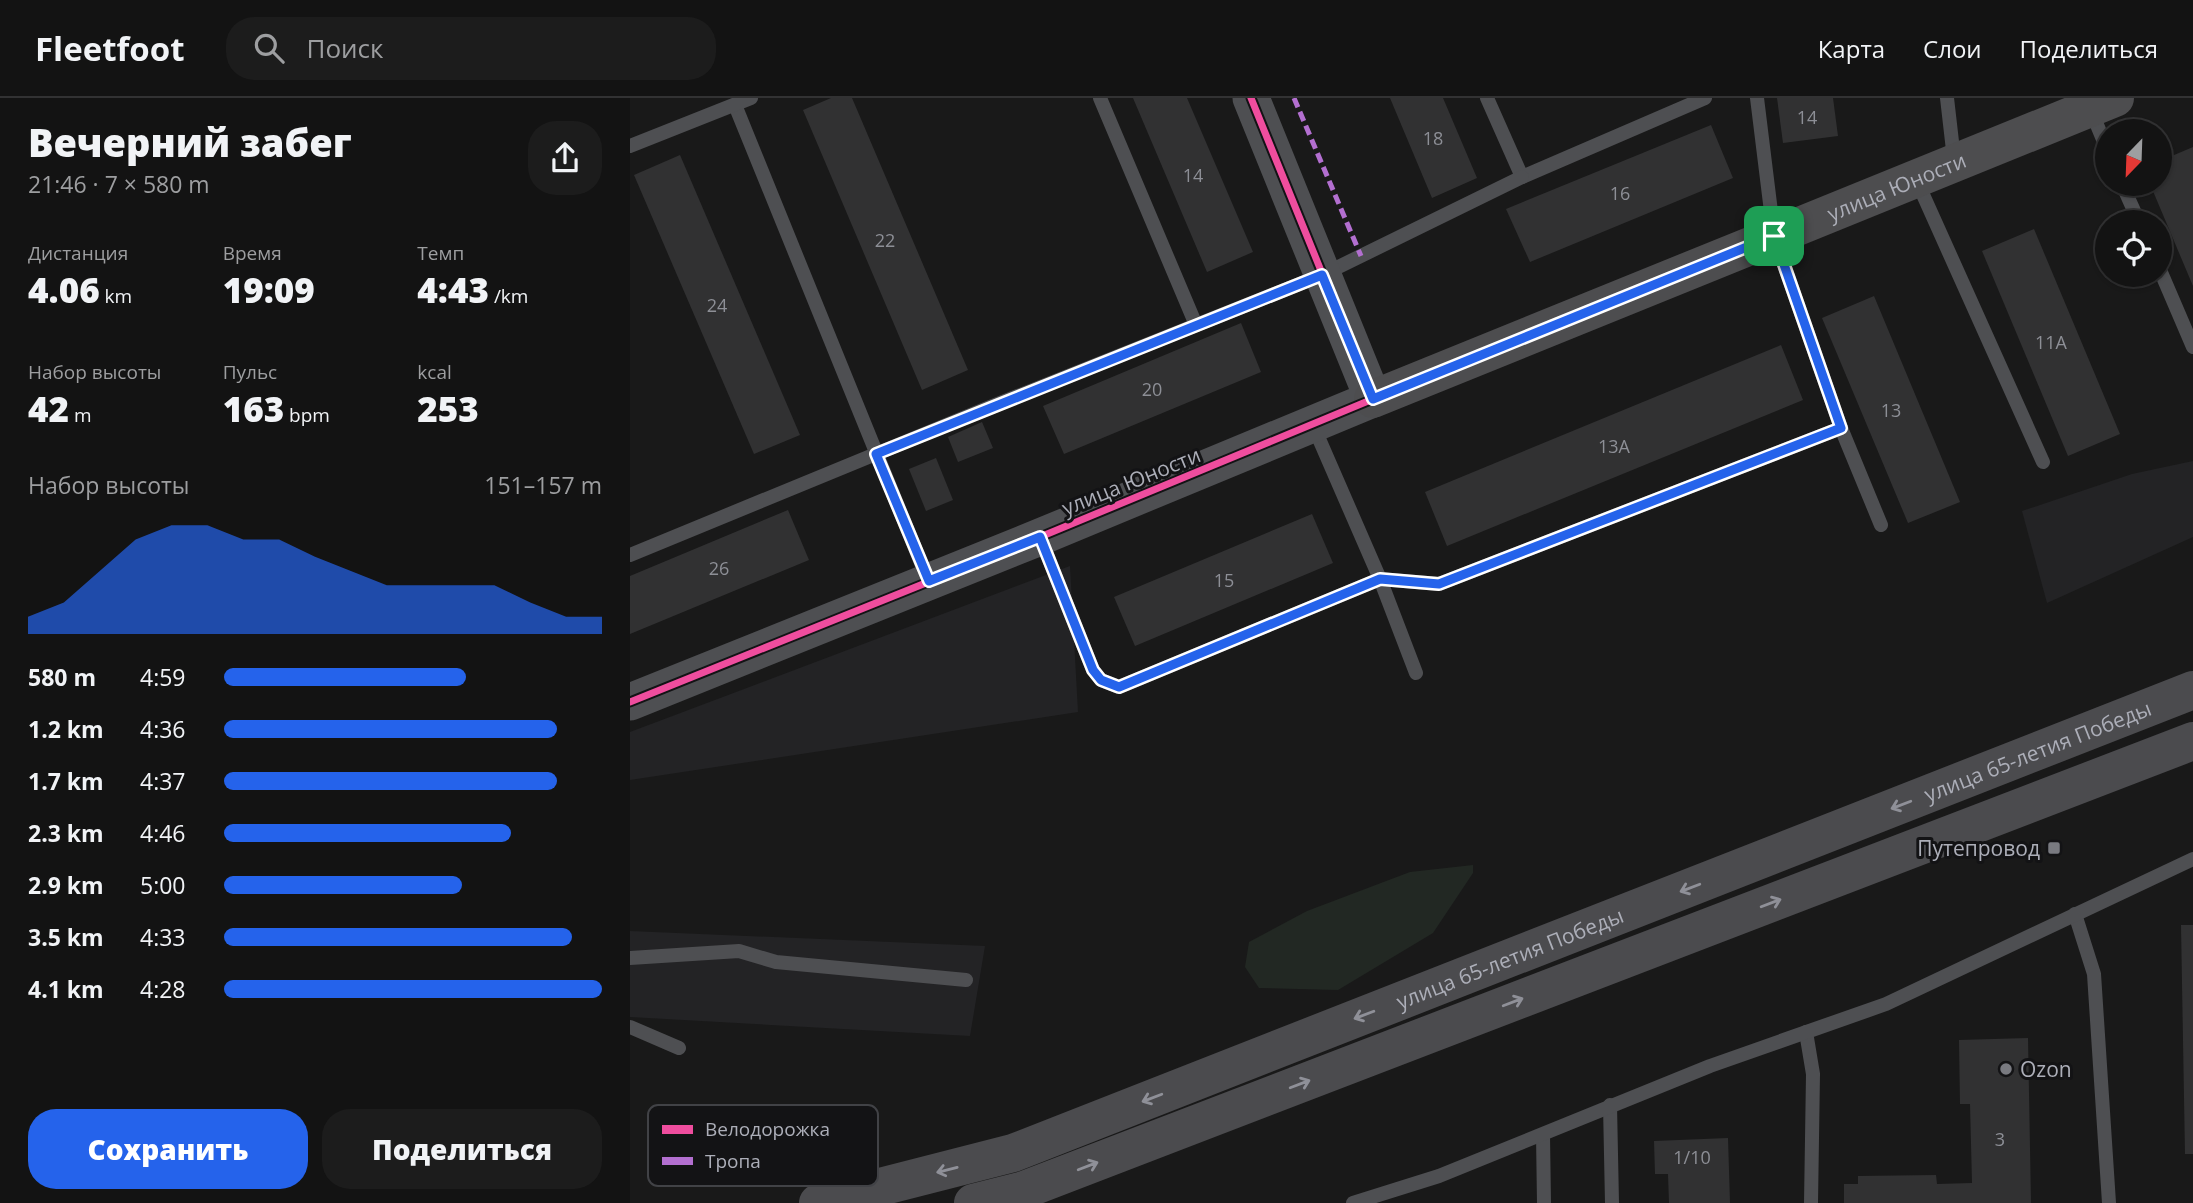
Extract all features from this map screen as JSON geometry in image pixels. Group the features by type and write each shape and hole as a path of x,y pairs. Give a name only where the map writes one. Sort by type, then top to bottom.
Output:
{"main road":[{"name":"улица Юности","path":"1373,399 2102,103"},
{"name":"улица 65-летия Победы","path":"818,1203 1013,1153 2193,690"},
{"name":"улица 65-летия Победы","path":"973,1203 1037,1185 2193,741"}],"street":[{"path":"1251,98 1373,399"},
{"name":"улица Юности","path":"630,702 1373,399"}],"lane":[{"path":"630,146 751,98"},
{"path":"1100,98 1196,325"},
{"path":"1488,98 1522,177"},
{"path":"630,555 1322,275 1522,177 1705,98"},
{"path":"1757,98 1774,236 1841,428 1881,525"},
{"path":"1947,98 1955,163"},
{"path":"735,105 929,581"},
{"path":"1916,178 2043,462"},
{"path":"2167,287 2193,347"},
{"path":"1313,425 1380,579 1416,673"},
{"path":"1040,537 1093,670 1101,680 1119,687 1380,579 1439,584 1841,428"},
{"path":"1353,1203 1439,1176 1710,1066 1886,1004 2193,859"},
{"path":"2075,914 2094,974 2109,1203"},
{"path":"630,958 739,951 776,962 965,980"},
{"path":"630,1027 679,1048"},
{"path":"1806,1032 1813,1074 1811,1203"},
{"path":"1610,1105 1612,1203"},
{"path":"1543,1135 1544,1203"}],"shaded area":[{"path":"2193,461 2193,537 2047,603 2022,511 2132,474"},
{"path":"1070,566 1078,712 630,780 630,732"},
{"path":"1473,865 1473,873 1433,933 1338,990 1259,988 1245,967 1249,942 1307,911 1410,872"},
{"path":"630,931 985,946 970,1036 630,1017"}],"building":[{"path":"831,98 852,98 968,370 922,390 803,110"},
{"path":"1133,98 1187,98 1253,252 1207,272"},
{"path":"1390,98 1443,98 1477,178 1432,198"},
{"path":"1777,98 1833,98 1838,136 1783,143"},
{"path":"1711,125 1733,178 1530,262 1506,209"},
{"path":"2193,147 2193,286 2172,236 2172,210 2161,210 2155,196 2172,196 2172,156"},
{"path":"680,155 800,435 754,454 634,175"},
{"path":"2034,229 2120,434 2068,456 1982,251"},
{"path":"1874,296 1960,502 1908,523 1822,318"},
{"path":"1241,323 1261,372 1064,454 1043,406"},
{"path":"1781,345 1803,400 1447,546 1425,492"},
{"path":"982,422 993,448 958,462 948,437"},
{"path":"936,458 953,500 926,511 909,469"},
{"path":"788,510 809,560 630,634 630,576"},
{"path":"1312,514 1333,563 1135,646 1114,597"},
{"path":"2181,925 2193,925 2193,1154 2185,1154"},
{"path":"2028,1038 2031,1203 1844,1203 1844,1184 1858,1184 1858,1176 1936,1175 1937,1184 1972,1183 1970,1104 1960,1104 1959,1040"},
{"path":"1728,1138 1730,1203 1669,1203 1668,1174 1655,1174 1654,1141"}],"marked path":[{"path":"1294,98 1361,256"}],"cycle path":[{"path":"630,702 1373,399 1251,98"}],"place":[{"name":"Путепровод","path":"2054,848"},
{"name":"Ozon","path":"2006,1069"}],"route":[{"path":"1774,236 1841,428 1439,584 1380,579 1119,687 1101,680 1093,670 1040,537 929,581 876,454 1322,275 1373,399 1774,236"}]}
